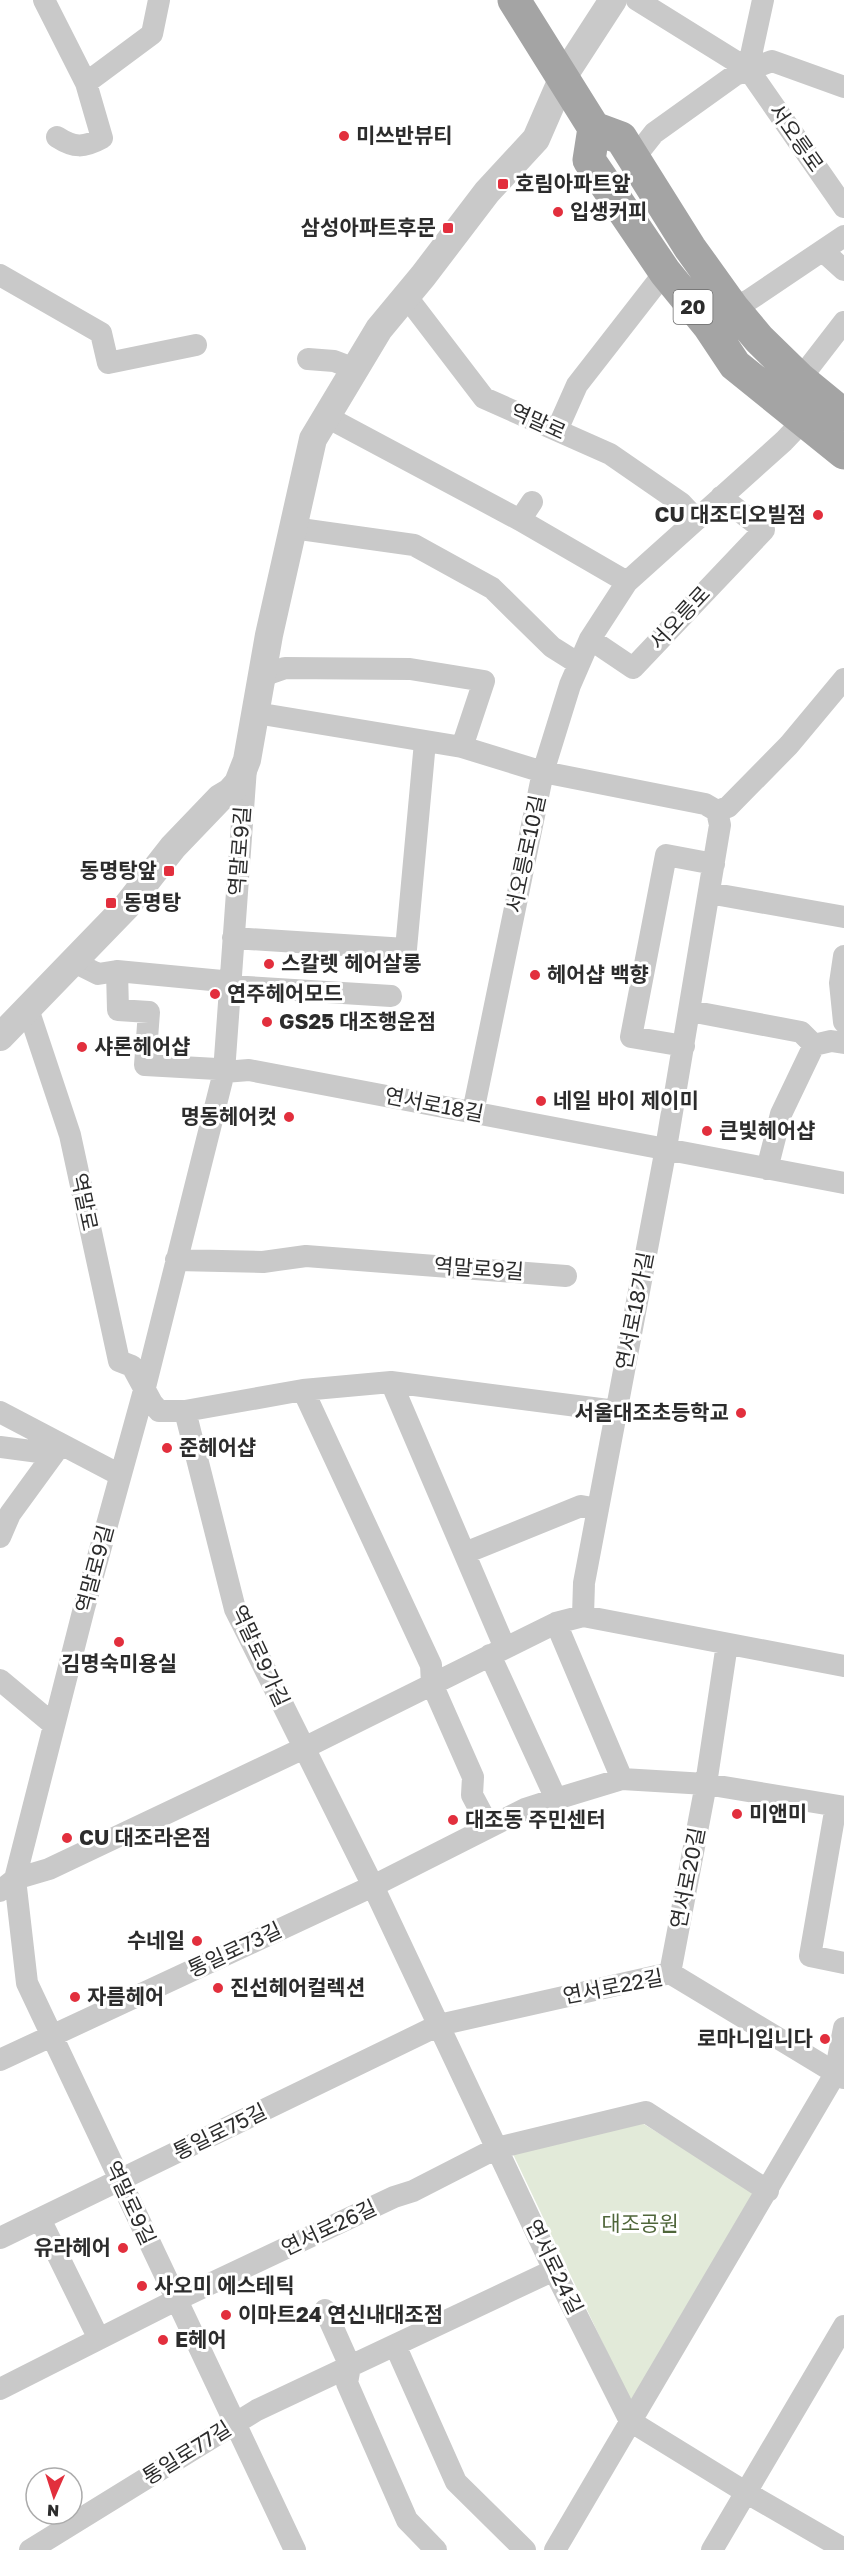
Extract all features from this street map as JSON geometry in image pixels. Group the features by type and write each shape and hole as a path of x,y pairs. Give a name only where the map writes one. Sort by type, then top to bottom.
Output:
{"main road":[{"path":"514,0 594,128"},
{"name":"20","path":"844,415 800,379 759,339 733,308 690,248 621,138 594,128 589,160 665,272 709,326 735,365 844,453"}],"street":[{"path":"44,0 86,83 102,138 87,146 71,146 57,136"},
{"path":"86,83 152,34 159,0"},
{"path":"0,1037 74,963 126,907 173,848 220,798 238,783 246,764 262,676 313,439 379,329 486,192 536,139 563,77 613,0"},
{"path":"637,0 748,69"},
{"path":"748,69 763,0"},
{"path":"635,157 654,133 735,75 748,69 772,61 844,87"},
{"name":"서오릉로","path":"748,69 844,207"},
{"path":"733,308 844,236"},
{"path":"824,251 844,270"},
{"path":"557,430 577,385 665,272"},
{"path":"0,275 100,333 108,363 196,345"},
{"name":"역말로","path":"406,296 484,398 610,454 681,503 696,519"},
{"path":"800,379 844,322"},
{"path":"308,359 334,361 355,369"},
{"path":"327,417 526,511 627,582"},
{"path":"256,713 462,747 543,772 570,685 590,639 627,582 784,441 803,421"},
{"name":"서오릉로","path":"590,639 633,668 764,530 721,497"},
{"path":"293,528 414,545 492,588 552,647 579,664"},
{"path":"262,676 285,668 410,669 484,681 462,747"},
{"path":"666,1148 720,825 717,811 728,807 789,745 844,679"},
{"path":"233,938 406,949 425,742"},
{"name":"역말로9길","path":"246,764 224,1072 145,1387 54,1725 8,1885 27,1983 295,2550"},
{"name":"서오릉로10길","path":"473,1112 543,772 705,804 717,811"},
{"path":"684,1046 631,1037 666,855 714,864"},
{"path":"709,893 844,917"},
{"path":"844,956 840,983 844,1022"},
{"path":"74,963 98,974 117,971 222,981 230,986 391,996"},
{"name":"연서로18길","path":"117,971 118,1010 149,1012 145,1065 217,1069 224,1072 249,1070 844,1183"},
{"name":"역말로","path":"28,1009 70,1135 119,1361 132,1366 145,1387"},
{"path":"690,1011 801,1032 814,1046"},
{"path":"767,1169 781,1114 814,1046 831,1041 844,1043"},
{"name":"연서로18가길","path":"583,1616 584,1583 666,1148"},
{"name":"역말로9길","path":"176,1260 263,1262 306,1256 566,1276"},
{"path":"145,1387 152,1403 159,1411 185,1411 303,1390 391,1382 616,1411"},
{"path":"391,1382 465,1553 498,1651 556,1799"},
{"path":"303,1390 431,1665 432,1683 473,1777 472,1795 489,1827"},
{"name":"역말로9가길","path":"185,1411 235,1609 373,1886"},
{"path":"0,1412 120,1474"},
{"path":"0,1447 39,1452 62,1443"},
{"path":"0,1537 10,1514 62,1443"},
{"path":"465,1553 581,1506 598,1509"},
{"path":"8,1885 49,1869 304,1748 556,1623 583,1616 844,1666"},
{"path":"556,1623 622,1779"},
{"name":"연서로20길","path":"670,1973 706,1784 727,1644"},
{"path":"0,1680 54,1725"},
{"path":"373,1886 525,1809 556,1799 622,1779 706,1784 840,1806 810,1956 844,1963"},
{"name":"연서로24길","path":"373,1886 554,2270 630,2421"},
{"name":"통일로73길","path":"0,2060 51,2034 373,1886"},
{"name":"연서로22길","path":"439,2025 670,1973 840,2076"},
{"name":"통일로75길","path":"0,2238 439,2025"},
{"path":"555,2550 768,2191 840,2076 844,2028"},
{"path":"497,2148 646,2112 768,2191"},
{"name":"연서로26길","path":"0,2389 176,2300 394,2197 413,2191 497,2148"},
{"path":"40,2219 99,2339"},
{"name":"통일로77길","path":"30,2550 257,2410 554,2270"},
{"path":"325,2310 350,2366 347,2383 407,2520 436,2550"},
{"path":"712,2550 838,2351 844,2326"},
{"path":"395,2345 456,2482 525,2550"},
{"path":"630,2421 844,2549"}],"green space":[{"name":"대조공원","path":"642,2123 758,2194 632,2400 627,2394 512,2152"}],"place":[{"name":"미쓰반뷰티","path":"344,136"},
{"name":"호림아파트앞","path":"503,184"},
{"name":"입생커피","path":"558,212"},
{"name":"삼성아파트후문","path":"448,228"},
{"name":"CU 대조디오빌점","path":"818,515"},
{"name":"동명탕앞","path":"169,871"},
{"name":"동명탕","path":"111,903"},
{"name":"스칼렛 헤어살롱","path":"269,964"},
{"name":"헤어샵 백향","path":"535,975"},
{"name":"연주헤어모드","path":"215,994"},
{"name":"GS25 대조행운점","path":"267,1022"},
{"name":"샤론헤어샵","path":"82,1047"},
{"name":"네일 바이 제이미","path":"541,1101"},
{"name":"명동헤어컷","path":"289,1117"},
{"name":"큰빛헤어샵","path":"707,1131"},
{"name":"서울대조초등학교","path":"741,1413"},
{"name":"준헤어샵","path":"167,1448"},
{"name":"김명숙미용실","path":"119,1642"},
{"name":"미앤미","path":"737,1814"},
{"name":"대조동 주민센터","path":"453,1820"},
{"name":"CU 대조라온점","path":"67,1838"},
{"name":"수네일","path":"197,1941"},
{"name":"진선헤어컬렉션","path":"218,1988"},
{"name":"자름헤어","path":"75,1997"},
{"name":"로마니입니다","path":"825,2039"},
{"name":"유라헤어","path":"123,2248"},
{"name":"사오미 에스테틱","path":"142,2286"},
{"name":"이마트24 연신내대조점","path":"226,2315"},
{"name":"E헤어","path":"163,2340"}]}
